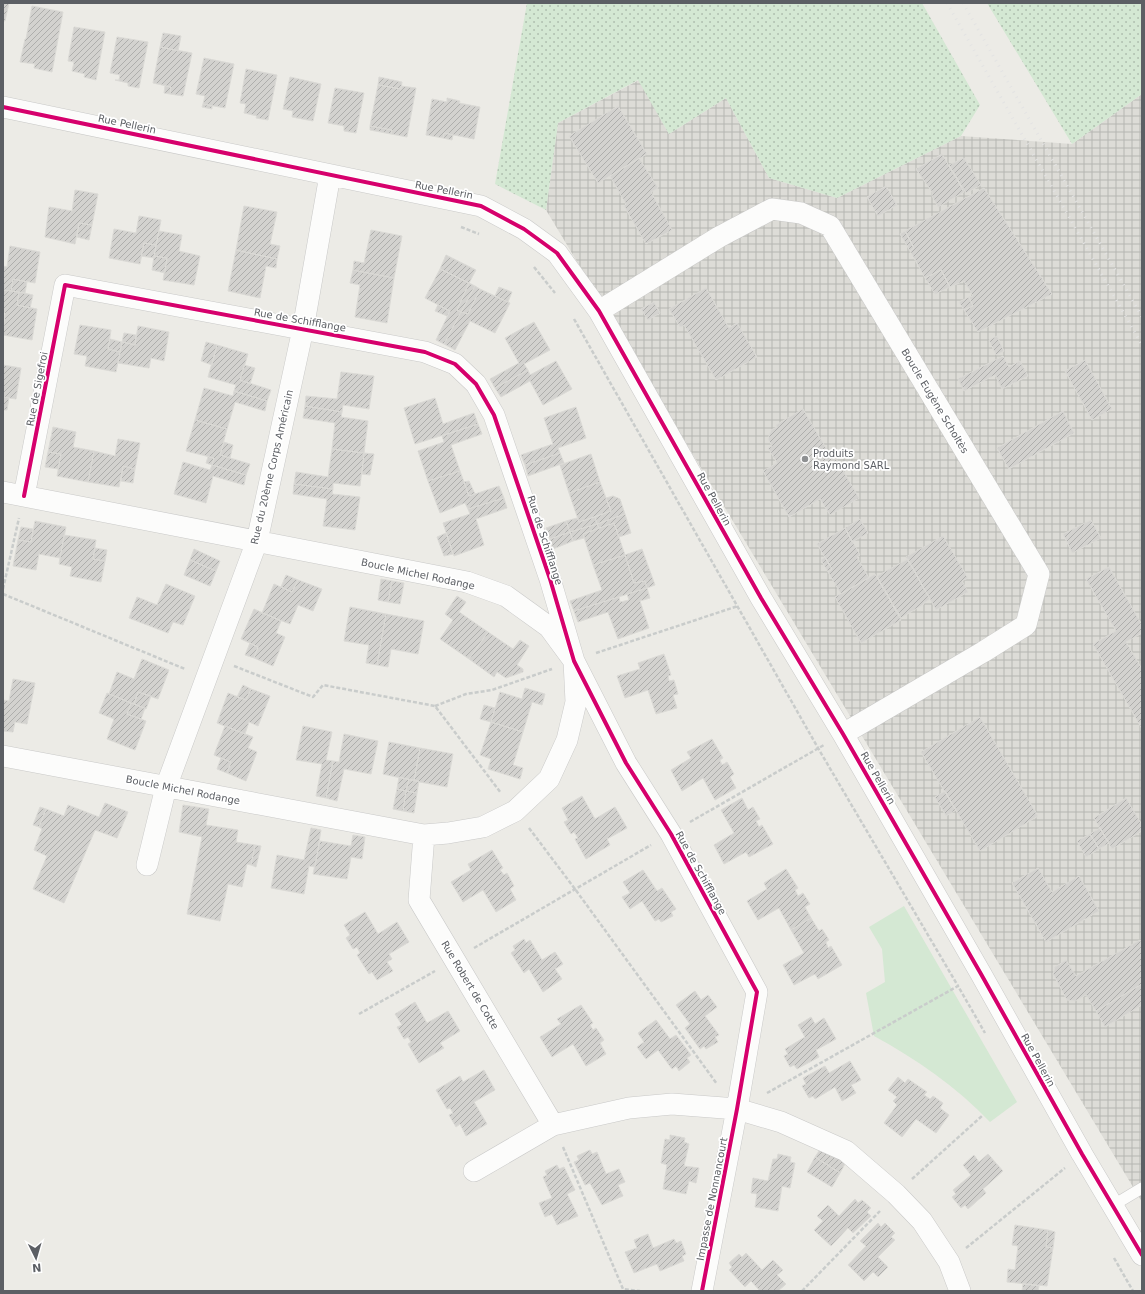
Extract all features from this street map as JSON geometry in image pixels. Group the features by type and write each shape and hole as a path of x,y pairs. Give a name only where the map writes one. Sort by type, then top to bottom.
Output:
{"street":[{"name":"Rue Pellerin","path":"3,107 481,206 524,229 557,254 599,310 761,598 843,734 981,974 1082,1154 1142,1255"},
{"name":"Rue du 20ème Corps Américain","path":"147,865 166,787 257,541 303,329 330,175"},
{"name":"Boucle Eugène Scholtès","path":"599,310 719,237 772,209 801,213 830,226 1039,574 1026,625 843,734"},
{"name":"Rue de Schifflange","path":"65,285 425,352 455,364 476,384 494,415 550,579 574,661 626,763 670,834 757,992 737,1109"},
{"name":"Rue de Sigefroi","path":"24,496 65,285"},
{"name":"Boucle Michel Rodange","path":"3,492 467,582 506,596 549,627 574,661 576,702 567,740 549,779 516,811 483,827 424,836 3,756"},
{"name":"Rue Robert de Cotte","path":"424,836 419,900 554,1125"},
{"path":"474,1171 554,1125 629,1108 672,1104 737,1109 781,1122 846,1151 896,1194 922,1222 949,1262 960,1291"},
{"name":"Impasse de Nonnancourt","path":"702,1291 737,1109"}],"lane":[{"path":"1112,1206 1142,1188"}],"path":[{"path":"459,226 481,234"},
{"path":"530,262 557,296"},
{"path":"571,313 818,748 958,986 981,974"},
{"path":"3,589 24,496"},
{"path":"3,594 206,678"},
{"path":"213,658 313,697 323,685 435,706 575,889 705,1070 737,1109 952,989"},
{"path":"359,1014 843,734"},
{"path":"554,1125 623,1289 640,1291"},
{"path":"949,1262 1082,1154"}],"shaded area":[{"path":"639,80 669,134 726,98 769,178 837,198 961,136 1072,144 1142,94 1142,1202 546,210 558,123"}],"green space":[{"path":"527,3 922,3 980,105 961,136 837,198 769,178 726,98 669,134 638,80 558,123 546,210 495,184"},
{"path":"987,3 1142,3 1142,94 1072,144"},
{"path":"904,906 1017,1102 990,1122 950,1085 905,1054 874,1036 866,993 885,982 882,949 869,927"}],"building":[{"path":"3,3 9,3 5,21 3,21"},
{"path":"32,6 63,12 52,72 34,68 35,64 20,62"},
{"path":"74,27 105,32 96,80 84,77 85,74 72,71 74,62 68,61"},
{"path":"163,33 181,36 178,51 160,47"},
{"path":"117,37 148,42 139,88 128,86 128,83 115,80 119,80 120,75 110,73"},
{"path":"160,47 192,53 183,96 170,94 171,87 153,83"},
{"path":"204,58 234,64 225,108 203,104 205,96 196,94"},
{"path":"246,69 277,75 268,120 256,118 257,116 244,113 246,104 240,103"},
{"path":"290,77 321,84 313,121 292,117 293,111 283,109"},
{"path":"379,77 402,82 401,89 378,85"},
{"path":"378,85 401,89 401,86 416,88 407,137 391,134 392,130 370,126"},
{"path":"165,86 171,87 170,94 164,93"},
{"path":"335,88 364,93 356,133 344,131 344,126 328,123"},
{"path":"447,98 460,101 459,103 480,107 474,139 444,133 443,138 426,135 432,99 447,102"},
{"path":"203,104 212,106 212,109 202,107"},
{"path":"618,106 647,154 598,183 569,136"},
{"path":"370,126 392,130 391,134 370,130"},
{"path":"444,133 453,135 452,140 443,138"},
{"path":"942,154 964,192 938,207 932,196 932,192 916,169"},
{"path":"639,158 658,188 651,192 672,230 646,244 624,206 626,204 610,176"},
{"path":"964,158 981,185 966,193 949,165"},
{"path":"886,186 897,205 878,216 867,197"},
{"path":"984,188 1052,294 978,332 964,310 973,306 969,297 973,296 964,281 950,287 941,270 925,278 910,251 914,248 905,231"},
{"path":"75,190 98,194 92,225 79,223 75,244 45,237 49,207 72,211"},
{"path":"244,206 277,212 270,244 280,246 277,259 236,250"},
{"path":"139,216 161,220 156,245 144,243 140,264 109,258 114,229 136,233"},
{"path":"79,223 92,225 89,240 77,237"},
{"path":"371,230 402,236 394,278 353,270 354,261 364,263"},
{"path":"159,231 182,235 179,251 200,256 194,285 163,280 167,258 154,256"},
{"path":"905,231 914,248 910,251 900,234"},
{"path":"144,243 156,245 154,258 141,256"},
{"path":"10,246 40,252 35,283 13,279 11,291 3,290 3,266 7,267"},
{"path":"236,250 277,259 276,268 266,266 260,298 228,291"},
{"path":"446,255 476,270 469,283 440,269"},
{"path":"154,256 167,258 165,273 152,270"},
{"path":"440,269 469,283 457,310 461,312 444,344 436,340 450,311 425,298"},
{"path":"353,270 394,278 387,323 355,317 360,285 350,283"},
{"path":"941,270 950,287 935,294 925,278"},
{"path":"13,279 27,282 25,293 11,291"},
{"path":"469,283 475,286 461,312 457,310"},
{"path":"475,286 480,289 468,314 461,312"},
{"path":"499,287 512,292 508,302 495,296"},
{"path":"706,288 729,328 737,323 757,357 716,380 684,325 680,327 669,309"},
{"path":"480,289 510,303 495,333 470,321 455,350 444,344 461,312 468,314"},
{"path":"3,290 19,292 17,305 37,309 32,340 3,335 5,313 3,313"},
{"path":"19,292 33,295 30,308 17,305"},
{"path":"969,297 973,306 964,310 959,302"},
{"path":"654,302 660,313 648,320 641,309"},
{"path":"438,305 450,311 447,316 435,311"},
{"path":"534,322 550,350 524,364 528,370 495,388 490,379 519,363 505,338"},
{"path":"80,325 111,330 108,349 120,352 116,372 85,366 87,356 74,354"},
{"path":"138,326 169,332 164,361 151,358 149,368 118,363 122,342 135,345"},
{"path":"124,333 136,335 135,345 122,342"},
{"path":"997,336 1004,351 996,355 989,340"},
{"path":"110,339 122,342 120,352 108,349"},
{"path":"206,342 217,345 212,365 201,361"},
{"path":"217,345 248,354 240,380 271,390 267,401 234,391 236,385 208,377"},
{"path":"1003,356 1009,367 1020,361 1028,376 1002,389 995,375 964,391 958,379"},
{"path":"1085,360 1112,409 1092,420 1065,371"},
{"path":"556,361 572,389 543,405 530,381 501,397 495,388 528,370 530,375"},
{"path":"3,365 21,368 16,399 3,397"},
{"path":"244,365 255,368 250,384 240,380"},
{"path":"341,372 374,376 369,409 343,405 342,412 305,406 306,396 337,399"},
{"path":"204,388 233,396 234,391 267,401 265,411 235,402 227,429 195,420"},
{"path":"3,397 9,398 7,410 3,410"},
{"path":"435,398 443,424 474,413 478,424 415,444 404,408"},
{"path":"305,406 342,412 341,417 368,421 364,453 332,449 335,423 303,418"},
{"path":"576,407 586,438 558,448 560,453 525,465 521,455 553,444 544,418"},
{"name":"Produits Raymond SARL","path":"803,409 830,455 833,453 859,498 830,515 820,499 789,517 763,471 777,463 768,448 772,446 768,439 771,430 777,427 776,425"},
{"path":"1063,411 1074,433 1009,469 997,448"},
{"path":"195,420 227,429 220,455 250,464 246,475 212,465 214,458 186,451"},
{"path":"478,424 482,434 451,445 460,471 428,481 418,451 444,442 442,436"},
{"path":"53,427 76,432 73,447 94,451 88,482 57,476 61,454 48,452"},
{"path":"118,439 140,443 135,469 123,466 119,487 88,482 94,451 115,456"},
{"path":"224,442 233,445 230,458 220,455"},
{"path":"332,449 364,453 360,486 333,483 333,489 294,484 296,472 328,477"},
{"path":"48,452 61,454 58,469 45,467"},
{"path":"364,453 374,454 370,475 362,474"},
{"path":"560,453 564,463 528,476 525,465"},
{"path":"591,454 600,482 569,493 560,465"},
{"path":"208,457 214,458 212,465 206,463"},
{"path":"183,462 210,470 212,465 246,475 244,485 213,476 206,503 174,494"},
{"path":"123,466 135,469 133,483 121,481"},
{"path":"460,471 469,496 499,486 504,498 468,509 465,503 440,513 428,481"},
{"path":"469,481 475,494 469,496 464,482"},
{"path":"600,482 611,511 579,522 569,493"},
{"path":"294,484 333,489 332,494 360,497 355,530 323,526 327,499 293,494"},
{"path":"613,496 620,499 625,514 597,524 595,517 611,511 606,498"},
{"path":"504,498 507,508 476,519 484,545 454,556 443,523 470,514 468,509"},
{"path":"625,514 631,533 619,537 614,523 599,528 597,524"},
{"path":"595,517 597,524 570,532 566,521 577,518 579,522"},
{"path":"860,519 868,533 852,542 845,528"},
{"path":"1091,520 1101,538 1072,553 1063,534"},
{"path":"35,521 66,527 60,558 39,554 36,570 13,566 18,540 31,542"},
{"path":"566,521 570,532 550,539 546,528"},
{"path":"614,523 625,555 593,565 583,534"},
{"path":"597,524 599,528 583,534 584,538 573,541 570,532"},
{"path":"21,527 33,529 31,542 18,540"},
{"path":"845,528 860,555 857,557 869,578 841,594 828,572 832,569 817,544"},
{"path":"570,532 573,541 553,549 550,539"},
{"path":"446,533 453,554 444,556 437,537"},
{"path":"64,535 96,540 93,559 105,561 101,582 70,576 72,567 59,564"},
{"path":"943,536 968,578 962,581 968,592 936,610 906,557"},
{"path":"95,548 107,550 105,561 93,559"},
{"path":"194,549 220,561 216,571 190,560"},
{"path":"642,549 655,585 647,588 645,581 634,583 625,555"},
{"path":"625,555 634,583 645,581 647,588 574,611 570,601 602,590 593,565"},
{"path":"825,557 832,569 828,572 821,560"},
{"path":"908,559 930,599 901,618 877,576"},
{"path":"190,560 216,571 210,586 184,575"},
{"path":"1109,567 1142,625 1142,633 1126,642 1142,669 1142,729 1093,644 1116,631 1086,579"},
{"path":"875,574 901,620 861,643 835,597"},
{"path":"286,575 298,580 292,592 281,587"},
{"path":"381,579 392,581 388,602 378,600"},
{"path":"298,580 322,589 313,611 298,605 290,624 262,613 274,584 292,592"},
{"path":"392,581 404,583 400,604 388,602"},
{"path":"166,584 195,596 183,625 173,622 168,633 129,618 137,597 157,605"},
{"path":"647,588 650,598 640,601 649,628 618,639 608,612 578,622 574,611 619,597 620,602 629,600 627,594"},
{"path":"457,596 466,602 459,612 488,632 469,659 440,639 453,620 445,614"},
{"path":"350,607 386,614 377,665 366,663 369,645 344,641"},
{"path":"254,609 281,621 276,633 285,637 273,666 254,658 258,647 241,639"},
{"path":"386,614 424,621 418,654 391,649 388,667 377,665"},
{"path":"488,632 513,649 520,640 529,646 517,665 523,669 523,672 506,678 497,672 494,677 469,659"},
{"path":"250,643 258,647 254,658 245,655"},
{"path":"664,654 671,675 668,676 669,681 674,680 678,694 673,695 677,708 656,714 648,690 625,698 617,676 640,669 638,663"},
{"path":"142,659 169,670 158,699 138,692 134,704 109,694 117,672 134,679"},
{"path":"13,679 35,683 27,724 15,722 13,732 3,731 3,700 9,701"},
{"path":"243,685 251,689 246,700 237,697"},
{"path":"525,688 545,694 542,705 532,702 523,732 491,722 500,692 522,699"},
{"path":"251,689 270,696 258,726 249,722 245,734 217,723 228,693 246,700"},
{"path":"138,692 151,696 146,709 134,704"},
{"path":"107,693 131,703 127,714 146,721 135,750 107,739 114,719 99,713"},
{"path":"131,703 145,708 141,719 127,714"},
{"path":"484,705 495,708 491,722 480,719"},
{"path":"980,717 1038,816 980,851 921,752"},
{"path":"491,722 523,732 513,765 523,768 520,779 488,769 491,759 480,755"},
{"path":"225,726 253,737 248,748 257,752 246,781 227,773 231,762 214,755"},
{"path":"303,726 332,732 326,760 333,761 326,798 316,796 322,764 296,760"},
{"path":"344,734 378,741 371,774 344,769 337,801 326,798 333,761 339,762"},
{"path":"712,739 723,758 720,760 722,765 727,762 734,774 730,777 736,788 715,800 703,778 682,791 671,770 691,758 687,752"},
{"path":"389,742 420,748 414,781 383,774"},
{"path":"420,748 453,754 447,787 414,781"},
{"path":"221,758 231,762 227,773 217,769"},
{"path":"399,777 409,779 406,791 397,789"},
{"path":"409,779 419,781 417,793 406,791"},
{"path":"397,789 406,791 403,811 393,809"},
{"path":"406,791 417,793 414,813 403,811"},
{"path":"945,791 956,810 946,816 935,797"},
{"path":"582,796 595,819 615,807 627,828 607,839 610,845 586,859 575,839 578,838 574,832 571,834 564,822 568,820 562,808"},
{"path":"742,798 748,810 753,807 760,819 756,821 759,827 762,825 773,844 749,857 746,852 724,864 714,845 734,833 721,810"},
{"path":"1126,798 1142,825 1142,831 1112,849 1094,818"},
{"path":"105,803 128,812 117,838 95,830 64,903 33,889 47,856 34,850 42,829 39,827 46,809 64,816 68,805 99,817"},
{"path":"183,805 209,809 206,825 238,830 236,842 255,845 251,865 247,864 242,887 228,884 220,921 187,914 202,837 179,832"},
{"path":"40,807 46,809 39,827 33,825"},
{"path":"311,828 321,830 315,867 309,866 304,894 271,888 277,855 304,860"},
{"path":"1100,828 1109,843 1099,849 1090,834"},
{"path":"1090,834 1099,849 1086,857 1077,841"},
{"path":"353,835 365,837 362,859 351,857 347,879 313,874 320,841 351,846"},
{"path":"255,845 261,846 256,867 251,865"},
{"path":"492,850 503,868 500,870 504,875 507,873 514,886 510,889 516,900 496,912 483,890 463,902 451,882 471,870 468,864"},
{"path":"1038,868 1052,892 1079,876 1099,911 1046,942 1012,883"},
{"path":"786,869 798,888 795,890 798,896 803,893 810,904 805,907 811,918 791,930 779,908 758,920 747,901 767,889 764,883"},
{"path":"643,870 657,891 662,888 676,909 671,912 673,916 661,922 659,919 655,921 642,901 630,909 622,897 630,893 623,882"},
{"path":"365,912 378,934 397,922 409,942 389,954 392,959 387,962 393,971 377,980 372,972 369,974 357,955 360,953 357,947 353,949 346,938 350,935 344,925"},
{"path":"811,918 819,931 822,929 829,940 826,942 828,948 831,946 842,965 818,979 815,974 794,985 783,965 804,953 791,930"},
{"path":"524,939 526,943 530,940 542,960 555,952 563,964 555,969 562,979 543,992 529,969 524,973 511,953 515,950 513,946"},
{"path":"1140,940 1142,943 1142,984 1096,1011 1086,995 1075,1001 1067,1000 1053,974 1055,967 1066,960 1076,976"},
{"path":"1142,984 1142,1005 1105,1027 1096,1011"},
{"path":"695,991 701,1000 708,995 717,1007 705,1016 719,1035 715,1037 718,1042 706,1049 704,1046 700,1049 685,1028 690,1024 676,1005"},
{"path":"415,1002 427,1023 448,1011 460,1031 440,1043 444,1048 419,1063 408,1044 411,1042 408,1037 404,1039 397,1027 402,1025 395,1014"},
{"path":"581,1005 593,1023 590,1025 593,1030 596,1028 604,1040 600,1043 606,1054 586,1066 573,1044 552,1057 540,1037 561,1024 557,1019"},
{"path":"811,1017 815,1024 824,1018 836,1039 816,1050 819,1057 797,1069 794,1065 790,1067 784,1056 788,1054 785,1049 805,1037 798,1025"},
{"path":"656,1020 670,1039 676,1035 691,1055 687,1058 690,1062 679,1071 676,1066 672,1069 658,1050 646,1059 637,1047 644,1042 638,1033"},
{"path":"850,1061 861,1080 851,1085 856,1093 842,1101 835,1087 815,1099 813,1096 809,1098 802,1086 806,1084 803,1078 825,1066 829,1073"},
{"path":"484,1070 495,1090 474,1102 487,1124 466,1136 460,1124 456,1127 449,1115 453,1113 450,1108 447,1109 436,1090 460,1076 463,1082"},
{"path":"898,1077 905,1083 908,1079 927,1092 924,1095 930,1099 933,1096 943,1103 940,1108 949,1115 936,1133 916,1119 902,1137 884,1123 897,1105 893,1101 897,1097 888,1090"},
{"path":"670,1135 685,1138 684,1142 689,1144 684,1166 699,1168 696,1183 689,1181 686,1194 663,1189 667,1165 661,1163 665,1139 670,1140"},
{"path":"821,1148 846,1162 840,1173 815,1157"},
{"path":"590,1150 592,1154 597,1152 606,1174 619,1169 625,1182 618,1185 623,1196 602,1205 590,1183 585,1185 574,1162 579,1160 577,1156"},
{"path":"778,1154 791,1157 790,1162 795,1163 790,1188 782,1186 778,1211 755,1207 757,1194 751,1193 753,1178 768,1181 773,1159 777,1159"},
{"path":"988,1154 1003,1171 983,1189 986,1193 968,1209 965,1205 961,1208 952,1197 956,1194 953,1190 971,1175 963,1165 974,1155 979,1162"},
{"path":"815,1157 840,1173 832,1187 807,1172"},
{"path":"557,1165 559,1169 564,1167 575,1190 567,1194 578,1216 557,1225 552,1214 545,1217 539,1203 552,1198 543,1177 547,1175 545,1171"},
{"path":"855,1199 858,1203 862,1200 871,1208 867,1212 871,1216 853,1233 848,1228 831,1246 814,1230 823,1221 817,1216 828,1205 839,1216"},
{"path":"878,1223 881,1227 885,1223 895,1233 891,1237 895,1240 878,1257 888,1267 878,1277 873,1272 864,1281 848,1265 866,1246 860,1241"},
{"path":"1015,1225 1048,1230 1046,1247 1053,1248 1047,1286 1007,1282 1008,1269 1015,1270 1018,1246 1012,1245"},
{"path":"1048,1230 1055,1232 1053,1248 1046,1247"},
{"path":"648,1234 653,1248 674,1239 676,1243 681,1241 686,1254 682,1256 684,1261 660,1271 657,1264 634,1273 625,1252 637,1248 634,1240"},
{"path":"746,1253 762,1270 773,1260 783,1270 777,1275 786,1284 778,1291 760,1291 751,1281 745,1287 729,1270 732,1267 729,1263 739,1254 742,1257"},
{"path":"1023,1284 1039,1286 1038,1291 1022,1291"}],"railway":[{"path":"947,3 1142,345"},
{"path":"963,3 1142,317"}],"cycle path":[{"path":"3,107 481,206 524,229 557,253 599,311 761,598 843,734 981,974 1082,1154 1142,1255"},
{"path":"24,496 65,285 425,352 455,364 476,384 494,415 550,579 574,661 626,763 671,834 757,992 737,1109 702,1291"}],"place":[{"name":"Produits Raymond SARL","path":"805,459"}]}
